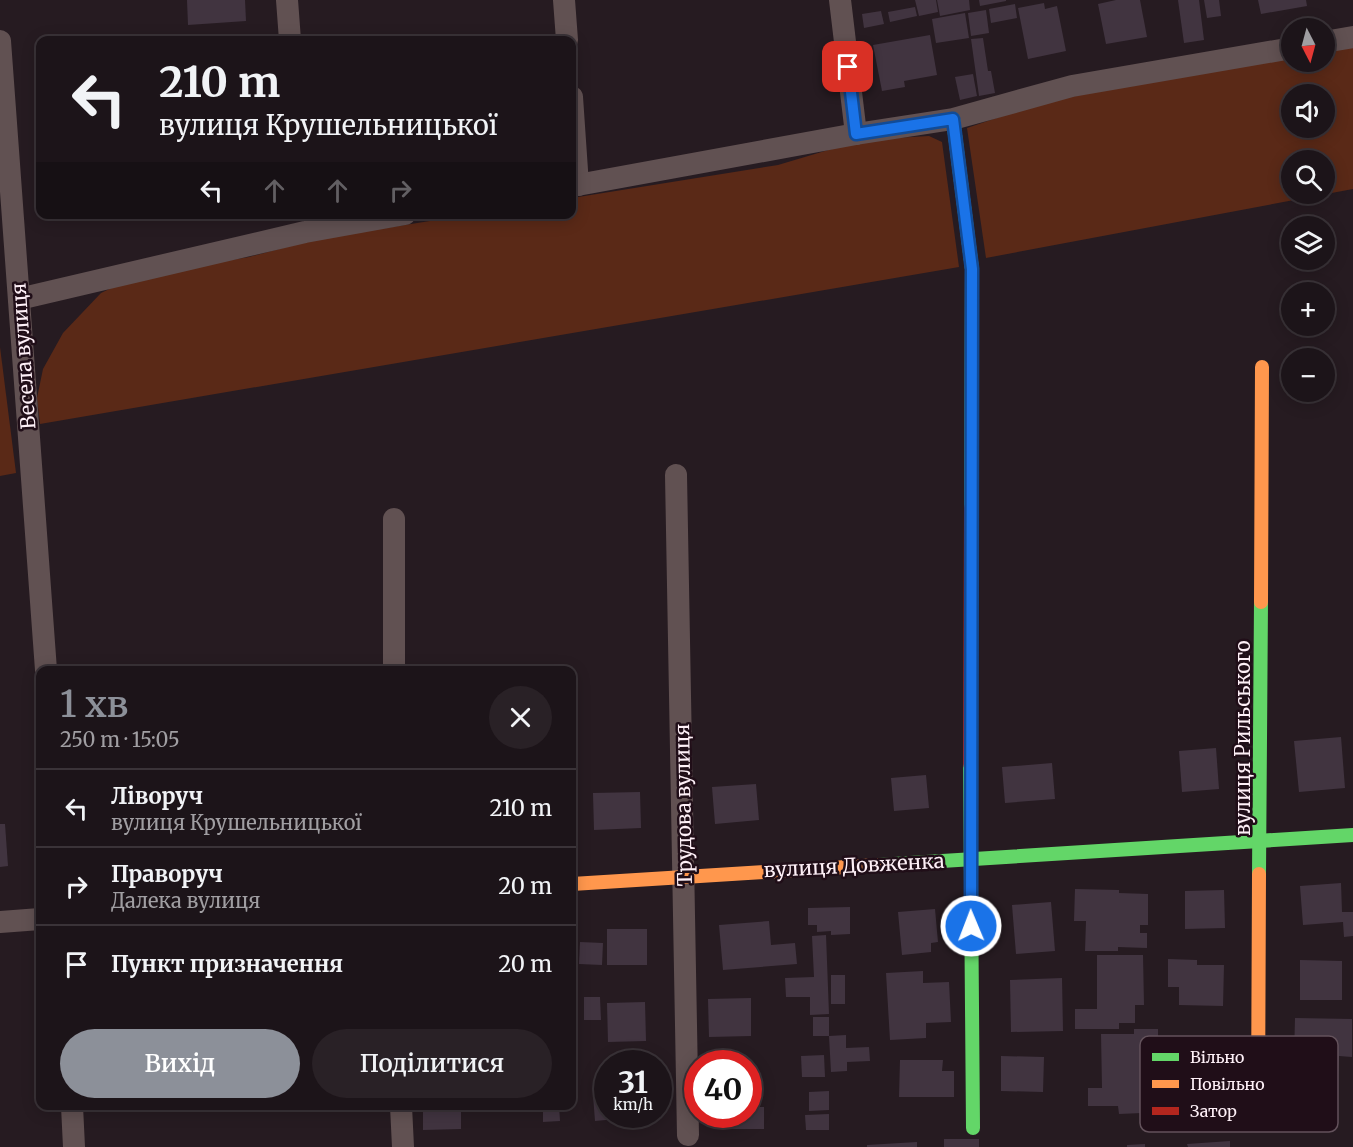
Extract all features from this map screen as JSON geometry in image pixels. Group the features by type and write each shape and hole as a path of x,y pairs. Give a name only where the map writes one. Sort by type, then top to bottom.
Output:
{"street":[{"path":"287,0 290,36"},
{"path":"564,0 567,36"},
{"path":"840,0 856,134"},
{"path":"1335,40 1353,37"},
{"name":"Весела вулиця","path":"0,41 46,666"},
{"path":"576,186 856,134 953,119 1072,86 1281,50"},
{"path":"953,119 972,269 970,858 973,1128"},
{"path":"19,299 304,223 349,219"},
{"name":"вулиця Рильського","path":"1259,1036 1262,367"},
{"name":"Трудова вулиця","path":"676,475 688,1135"},
{"path":"394,519 394,666"},
{"name":"вулиця Довженка","path":"576,884 1353,836"},
{"path":"0,922 36,919"},
{"path":"72,1110 74,1147"},
{"path":"401,1110 403,1147"}],"shaded area":[{"path":"1353,44 1353,189 1335,192 1335,150 1281,150 1281,203 986,258 967,128 1026,108 1123,84 1281,56 1281,72 1335,72 1335,47"},
{"path":"929,136 942,142 959,267 40,424 37,398 43,369 63,333 101,293 136,276 249,257 316,239 443,219 576,219 576,197 778,165 845,145"},
{"path":"0,347 16,473 0,476"}],"building":[{"path":"187,0 245,0 246,21 188,25"},
{"path":"915,0 936,0 938,12 919,16"},
{"path":"937,0 969,0 970,10 940,16"},
{"path":"979,0 1006,0 1006,1 980,6"},
{"path":"1116,0 1140,0 1147,37 1106,44 1098,4"},
{"path":"1178,0 1199,0 1204,40 1184,43"},
{"path":"1204,0 1219,0 1221,16 1207,18"},
{"path":"1258,0 1306,0 1307,6 1261,14"},
{"path":"1044,3 1045,9 1057,6 1066,51 1028,59 1018,8"},
{"path":"1015,4 1017,18 991,23 989,9"},
{"path":"915,7 917,16 890,22 888,12"},
{"path":"986,10 989,33 971,36 968,13"},
{"path":"881,11 884,24 864,28 862,14"},
{"path":"965,13 969,38 936,43 932,19"},
{"path":"930,35 937,75 904,81 905,87 882,91 873,45"},
{"path":"983,38 988,71 991,71 995,93 979,96 971,39"},
{"path":"973,74 977,96 960,100 955,77"},
{"path":"1341,737 1345,788 1299,792 1294,741"},
{"path":"1216,748 1219,789 1182,792 1179,751"},
{"path":"1052,763 1055,799 1005,803 1002,767"},
{"path":"926,775 929,808 894,811 891,778"},
{"path":"756,784 759,820 715,824 712,787"},
{"path":"640,792 641,828 594,830 593,793"},
{"path":"0,824 5,824 8,866 0,867"},
{"path":"1341,883 1342,912 1353,912 1353,936 1344,937 1343,922 1303,925 1300,886"},
{"path":"1075,889 1119,890 1119,893 1148,894 1148,925 1140,925 1140,933 1147,933 1147,948 1118,947 1118,951 1085,951 1086,921 1074,921"},
{"path":"1224,890 1225,928 1185,929 1185,891"},
{"path":"1051,902 1055,951 1016,954 1012,905"},
{"path":"850,907 850,934 831,935 831,931 817,932 817,925 808,925 808,908"},
{"path":"935,909 938,942 931,943 931,952 902,955 898,912"},
{"path":"769,921 771,945 795,943 797,964 723,970 719,925"},
{"path":"607,929 647,929 647,965 607,965"},
{"path":"826,935 829,1014 810,1015 810,997 786,997 785,978 814,977 812,936"},
{"path":"580,942 603,943 602,965 579,964"},
{"path":"1097,955 1143,955 1144,1005 1135,1005 1135,1023 1119,1023 1119,1029 1075,1029 1075,1009 1097,1009"},
{"path":"1168,959 1197,960 1197,965 1224,965 1223,1006 1179,1005 1179,987 1168,987"},
{"path":"1300,960 1342,961 1342,1000 1300,1000"},
{"path":"923,971 923,983 949,982 951,1022 926,1023 926,1038 890,1040 886,973"},
{"path":"831,975 845,975 845,1004 831,1004"},
{"path":"1062,978 1063,1031 1011,1032 1010,980"},
{"path":"584,997 600,997 601,1020 584,1020"},
{"path":"751,998 751,1036 709,1037 708,999"},
{"path":"645,1002 646,1041 608,1042 607,1003"},
{"path":"813,1017 829,1017 829,1036 813,1036"},
{"path":"1295,1018 1352,1019 1352,1057 1339,1056 1338,1075 1338,1036 1295,1036"},
{"path":"1134,1029 1158,1029 1158,1036 1140,1036 1140,1113 1119,1114 1118,1106 1088,1106 1088,1088 1102,1088 1101,1034 1134,1034"},
{"path":"846,1035 846,1048 869,1047 870,1061 847,1062 847,1071 831,1072 829,1036"},
{"path":"824,1055 825,1077 802,1077 801,1056"},
{"path":"1001,1056 1044,1057 1043,1092 1001,1091"},
{"path":"900,1060 943,1060 942,1071 954,1071 954,1097 899,1097"},
{"path":"829,1091 829,1110 809,1111 809,1092"},
{"path":"762,1107 764,1107 764,1129 714,1129 762,1128"},
{"path":"423,1110 461,1110 461,1129 423,1130"},
{"path":"517,1110 537,1110 537,1112 517,1112"},
{"path":"543,1110 559,1110 560,1121 543,1122"},
{"path":"829,1114 829,1130 806,1130 805,1115"},
{"path":"944,1139 979,1139 979,1147 944,1147"},
{"path":"1230,1141 1230,1147 1188,1147 1187,1144"},
{"path":"917,1142 917,1147 867,1147 867,1145"},
{"path":"1145,1144 1145,1147 1127,1147 1127,1145"}],"traffic: fast":[{"path":"953,119 972,269 971,508"},
{"path":"1259,874 1261,602"},
{"path":"970,764 973,1128"},
{"path":"878,865 1353,835"}],"traffic: slow":[{"path":"1261,602 1262,367"},
{"path":"576,884 878,865"},
{"path":"1258,1036 1259,874"}],"traffic: jam":[{"path":"970,764 971,508"}],"route":[{"path":"848,67 856,134 953,119 972,269 971,926"}]}
